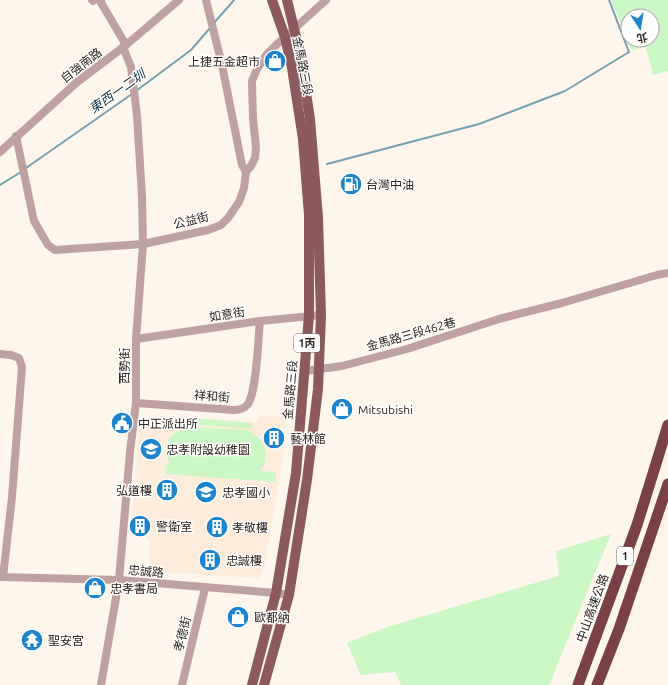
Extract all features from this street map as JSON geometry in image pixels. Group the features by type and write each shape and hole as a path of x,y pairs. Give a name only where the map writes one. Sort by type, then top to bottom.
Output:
{"highway":[{"name":"中山高速公路","path":"578,685 637,524 668,426"},
{"name":"1","path":"597,685 619,629 668,484"}],"main road":[{"name":"金馬路三段","path":"264,685 289,595 312,450 319,370 321,314 318,218 312,196 292,68 272,0"},
{"name":"金馬路三段","path":"252,685 276,593 296,474 309,315 309,215 312,196 310,119 295,29 287,0"}],"street":[{"name":"西勢街","path":"97,0 125,46 131,67 137,115 142,190 143,244 136,340 136,403 130,452 119,580 101,685"},
{"name":"自強南路","path":"0,152 76,83 125,46 180,0"},
{"name":"公益街","path":"16,136 34,221 48,245 55,250 143,244 208,230 221,225 239,202 244,188 246,172 242,165 222,65 206,0"},
{"path":"246,172 252,166 255,158 256,147 253,119 252,81 257,69 267,54 326,0"},
{"name":"金馬路三段462巷","path":"305,371 342,366 407,349 499,319 522,314 656,275 668,273"},
{"name":"如意街","path":"136,340 260,321 321,314"},
{"name":"祥和街","path":"136,403 234,410 242,409 247,405 253,392 260,321"},
{"path":"0,354 12,355 19,358 22,367 12,497 2,577"},
{"name":"忠誠路","path":"2,577 119,580 289,595"},
{"name":"孝德街","path":"182,685 205,588"}],"shaded area":[{"name":"忠孝國小","path":"260,416 287,417 282,466 264,567 259,578 148,572 150,542 132,519 139,430 154,422 169,417 256,422"}],"green space":[{"path":"611,0 668,0 668,71 653,75 646,48 660,48 660,8 620,8 620,21"},
{"path":"631,48 641,48 632,50"},
{"path":"190,418 252,423 252,429 189,424"},
{"path":"189,427 247,430 253,433 262,442 266,453 264,465 260,471 276,472 275,482 165,474 166,465 170,465 166,451 168,440 176,432"},
{"path":"611,534 549,685 401,685 395,672 361,675 347,643 387,627 559,576 556,551"}],"waterway":[{"name":"東西一二圳","path":"214,23 234,0"},
{"path":"327,164 479,124 565,91 629,52 609,0"},
{"name":"東西一二圳","path":"136,91 191,50 210,28"},
{"name":"東西一二圳","path":"26,168 132,94"},
{"name":"東西一二圳","path":"0,185 21,172"}],"place":[{"name":"上捷五金超市","path":"275,61"},
{"name":"台灣中油","path":"351,184"},
{"name":"Mitsubishi","path":"342,409"},
{"name":"中正派出所","path":"122,423"},
{"name":"藝林館","path":"274,438"},
{"name":"忠孝附設幼稚園","path":"151,449"},
{"name":"弘道樓","path":"167,490"},
{"name":"忠孝國小","path":"206,492"},
{"name":"警衛室","path":"140,526"},
{"name":"孝敬樓","path":"217,527"},
{"name":"忠誠樓","path":"210,560"},
{"name":"忠孝書局","path":"95,588"},
{"name":"歐都納","path":"238,617"},
{"name":"聖安宮","path":"32,640"}]}
